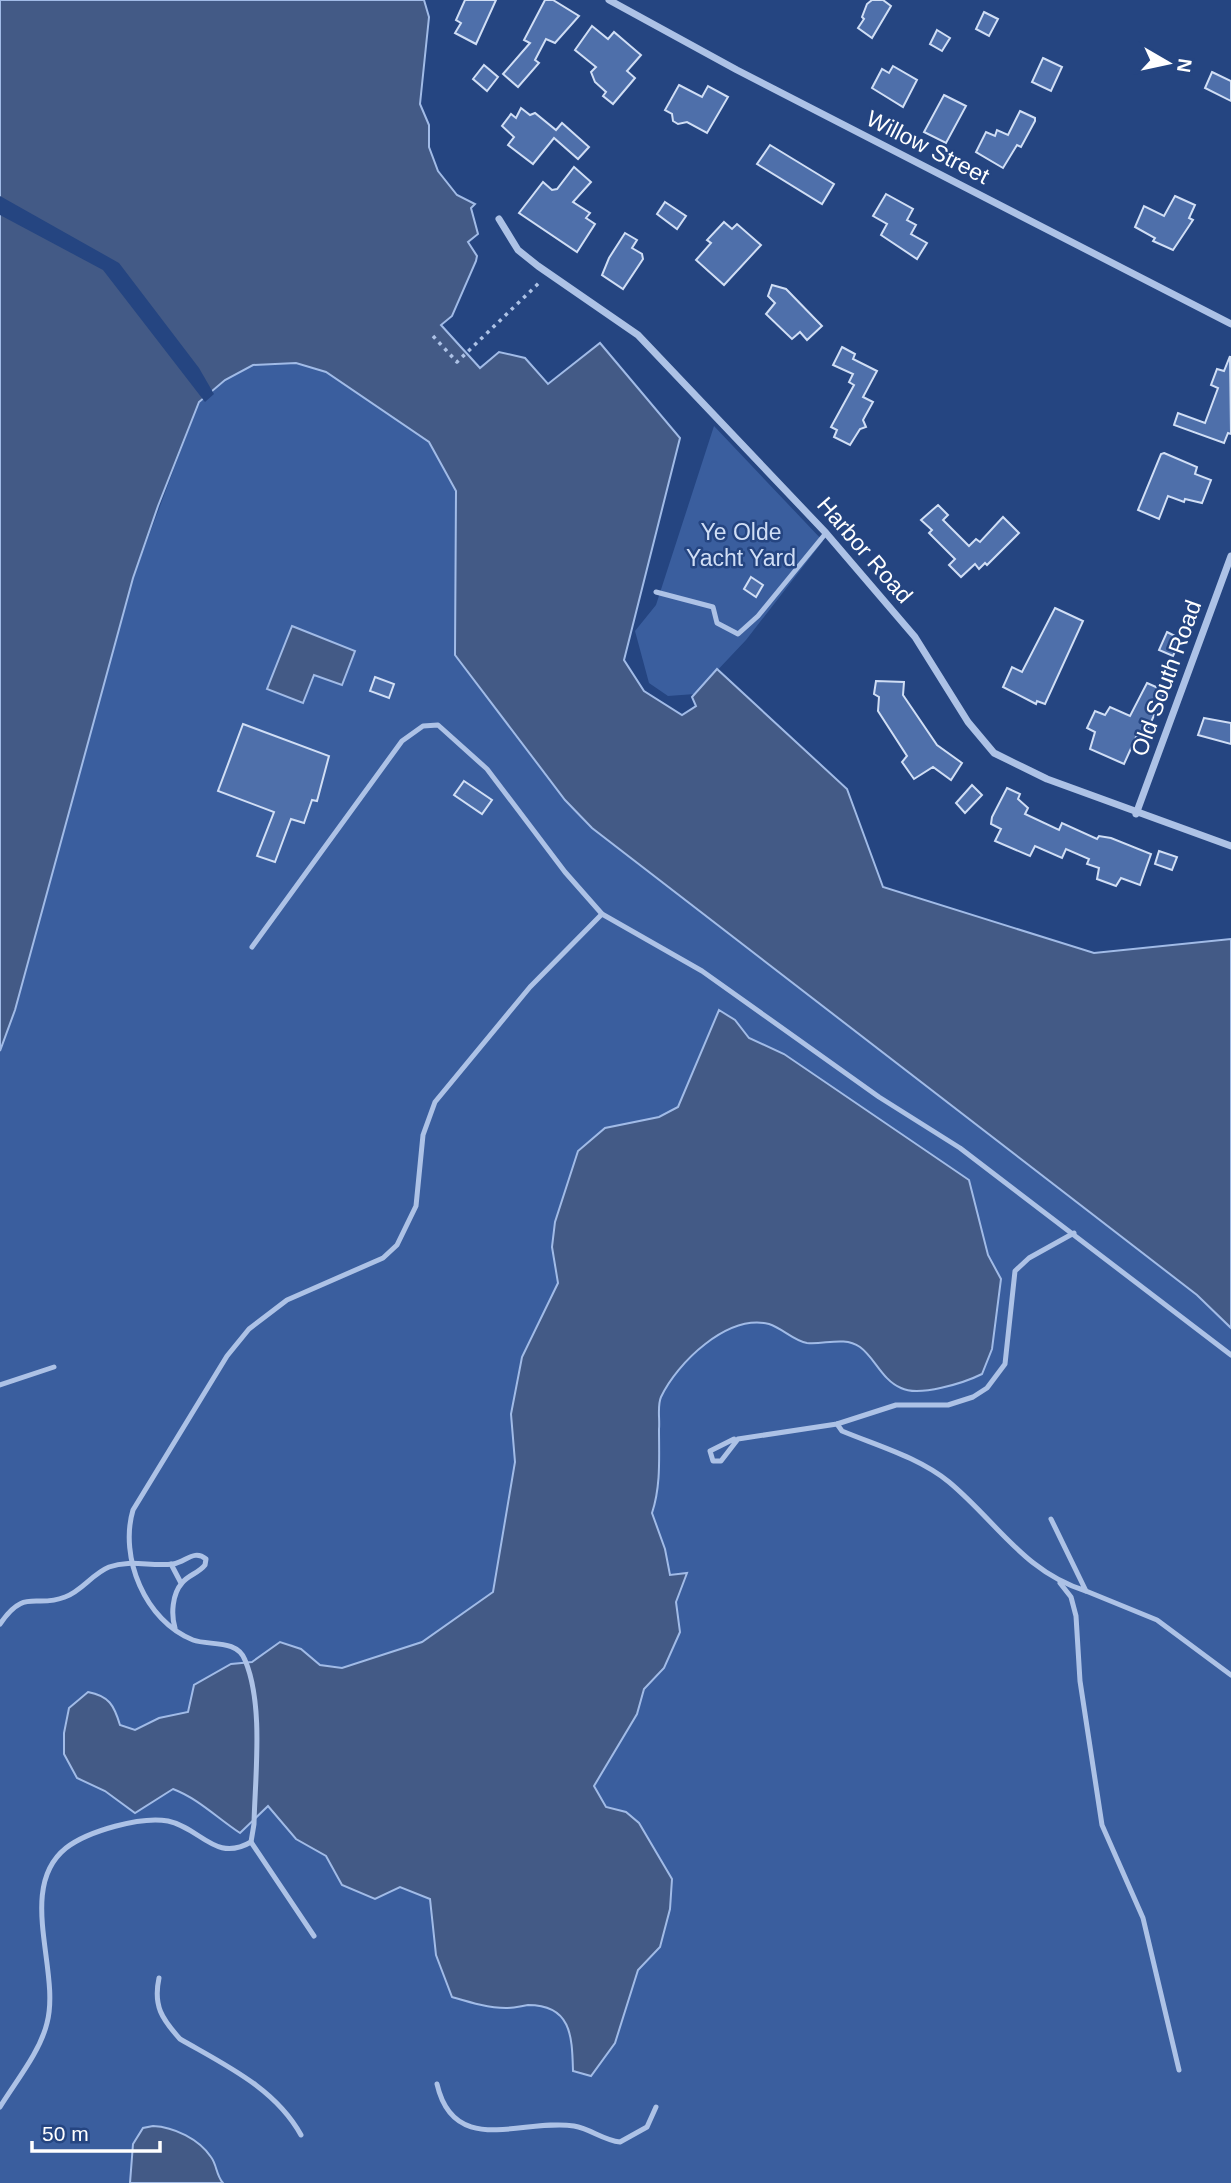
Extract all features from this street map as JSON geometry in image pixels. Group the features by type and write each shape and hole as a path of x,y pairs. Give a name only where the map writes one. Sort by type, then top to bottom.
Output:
{"street":[{"name":"Willow Street","path":"609,0 737,70 1231,324"},
{"name":"Harbor Road","path":"499,219 518,250 638,335 826,533 915,637 968,722 994,753 1046,779 1136,814 1231,846"},
{"name":"Old South Road","path":"1136,814 1231,556"}],"lane":[{"path":"656,592 713,607 718,624 738,634 758,616 826,533"},
{"path":"252,947 402,741 423,726 438,725 486,769 565,872 602,914 702,971 879,1097 960,1148 1231,1355"},
{"path":"314,1936 251,1842 254,1824 254,1696 244,1657 232,1647 195,1641 176,1631 147,1598 131,1562 128,1527 133,1510 227,1356 249,1329 288,1300 383,1258 397,1245 416,1206 423,1135 435,1102 530,987 602,914"},
{"path":"734,1439 710,1451 713,1461 721,1461 738,1438 836,1424 896,1405 948,1405 973,1397 987,1388 1005,1364 1015,1271 1029,1258 1074,1233"},
{"path":"0,1385 54,1367"},
{"path":"836,1424 842,1431 905,1456 947,1481 1032,1563 1060,1583 1071,1597 1076,1616 1080,1681 1102,1825 1143,1918 1179,2070"},
{"path":"1051,1519 1086,1591"},
{"path":"0,1624 21,1602 66,1597 100,1572 131,1562 171,1564 196,1554 206,1559 201,1571 181,1583"},
{"path":"171,1564 181,1583 172,1617 176,1631"},
{"path":"1060,1583 1110,1598 1157,1620 1231,1675"},
{"path":"0,2107 47,2023 50,2003 43,1914 44,1886 49,1869 61,1852 74,1842 104,1829 153,1821 168,1821 226,1849 239,1849 251,1842"},
{"path":"159,1979 156,1994 158,2012 168,2026 180,2039 272,2095 288,2113 301,2135"},
{"path":"437,2084 441,2103 449,2115 481,2129 572,2126 620,2142 647,2127 656,2107"}],"path":[{"path":"433,336 457,362 549,274"}],"green space":[{"path":"296,363 326,372 429,442 456,491 455,655 592,828 1197,1295 1231,1328 1231,2183 0,2183 0,1051 15,1010 133,578 199,402 225,380 253,365"},
{"name":"Ye Olde Yacht Yard","path":"714,426 823,541 746,640 695,694 668,696 649,683 635,631 656,605"}],"shaded area":[{"path":"0,0 424,0 429,17 420,104 429,125 429,147 438,171 457,195 475,204 471,208 478,234 468,242 477,256 476,261 452,316 441,325 480,368 499,352 525,358 548,384 600,343 680,438 624,660 644,691 682,715 696,706 692,697 717,669 847,789 883,887 1094,953 1231,939 1231,1328 1197,1295 592,828 565,800 455,655 456,491 429,442 326,372 296,363 253,365 225,380 199,402 133,578 15,1010 0,1051"},
{"path":"292,626 355,651 342,685 314,675 303,703 267,689"},
{"path":"719,1010 735,1020 749,1038 784,1054 969,1180 988,1255 1001,1279 992,1349 982,1374 964,1381 930,1390 901,1388 889,1380 865,1352 854,1344 841,1341 807,1343 769,1324 753,1323 737,1326 705,1344 679,1370 661,1397 658,1482 652,1513 665,1549 670,1575 687,1573 676,1602 680,1632 664,1668 644,1689 637,1714 594,1786 606,1807 626,1812 639,1823 672,1879 670,1909 660,1947 638,1970 615,2043 591,2076 573,2071 572,2046 567,2025 553,2011 543,2006 528,2005 492,2007 452,1997 436,1955 430,1899 400,1887 375,1899 342,1885 326,1856 296,1839 268,1806 240,1833 200,1803 173,1789 135,1813 105,1791 77,1778 64,1754 64,1733 69,1708 88,1692 106,1699 113,1707 120,1725 135,1730 159,1718 188,1712 194,1685 231,1664 252,1662 280,1642 301,1649 320,1665 342,1668 422,1642 493,1592 515,1462 511,1414 522,1357 558,1283 552,1247 555,1222 578,1151 605,1128 659,1117 678,1107"},
{"path":"153,2126 177,2132 200,2145 213,2160 223,2183 130,2183 133,2144 143,2128"}],"pier":[{"path":"0,196 119,263 199,368 214,394 205,402 103,270 0,215"}],"building":[{"path":"465,0 496,0 476,44 455,33 461,23 456,20"},
{"path":"545,0 553,0 579,16 555,43 546,39 535,60 539,63 518,87 503,74 530,43 524,40"},
{"path":"872,0 883,0 891,6 872,38 858,28 864,19 862,17 867,4"},
{"path":"984,12 998,19 989,36 976,29"},
{"path":"592,26 608,39 614,32 641,55 627,71 635,78 613,104 603,96 606,92 595,82 591,72 596,67 575,50"},
{"path":"937,30 950,38 942,51 930,44"},
{"path":"1043,58 1062,67 1051,91 1032,82"},
{"path":"484,65 498,77 487,91 473,79"},
{"path":"893,66 917,80 903,107 872,88 882,69 889,73"},
{"path":"1212,72 1231,81 1231,101 1205,88"},
{"path":"679,85 702,97 708,86 728,97 707,133 687,122 678,124 673,121 672,114 665,110"},
{"path":"944,95 966,106 946,143 924,132"},
{"path":"521,108 530,115 535,113 556,130 562,123 589,147 578,159 554,138 533,164 508,145 514,137 502,126 511,114 516,118"},
{"path":"1020,111 1035,118 1035,121 1021,147 1017,145 1003,168 976,152 986,132 995,136 997,130 1008,135"},
{"path":"770,145 834,184 822,204 757,164"},
{"path":"574,167 591,182 573,202 590,213 586,218 595,224 577,252 519,213 543,182 552,190 557,189"},
{"path":"886,194 913,209 907,220 916,225 911,234 927,243 917,259 881,235 887,224 873,216"},
{"path":"1175,196 1195,205 1189,218 1193,220 1173,250 1153,241 1155,238 1135,227 1144,206 1164,216"},
{"path":"665,202 686,216 677,229 657,214"},
{"path":"724,222 732,229 737,224 761,245 724,285 696,260 711,243 707,240"},
{"path":"625,233 637,240 632,248 642,254 643,259 623,289 602,275"},
{"path":"772,285 786,289 822,326 807,340 800,332 792,339 766,314 775,303 768,296"},
{"path":"842,347 855,354 853,359 877,371 863,397 873,402 863,420 866,427 860,429 850,445 834,437 837,430 831,427 854,385 849,382 853,374 833,365"},
{"path":"1230,356 1231,434 1228,433 1224,443 1174,425 1178,413 1205,423 1218,388 1211,385 1217,369 1224,371"},
{"path":"1161,454 1197,467 1195,474 1211,480 1202,503 1185,499 1184,502 1168,496 1159,519 1138,510"},
{"path":"938,505 948,515 943,520 969,546 976,539 980,542 1003,517 1019,533 987,565 985,563 979,569 975,564 961,577 949,565 955,559 929,533 932,530 921,520"},
{"path":"751,577 763,585 756,597 744,589"},
{"path":"1055,608 1083,621 1045,704 1037,701 1036,704 1003,687 1012,667 1022,672"},
{"path":"1167,632 1181,639 1173,656 1159,650"},
{"path":"375,677 394,684 389,698 370,691"},
{"path":"876,681 904,682 903,695 937,745 962,763 951,780 933,767 914,779 902,762 907,756 878,711 879,697 874,694"},
{"path":"1147,683 1165,691 1147,731 1143,730 1140,737 1137,735 1124,764 1090,749 1095,732 1087,728 1095,711 1105,715 1110,707 1130,716"},
{"path":"1204,718 1231,723 1231,744 1198,735"},
{"path":"243,724 329,756 317,801 312,800 304,823 291,819 275,862 257,856 274,812 218,791"},
{"path":"464,781 492,800 482,814 454,795"},
{"path":"972,785 982,795 965,813 956,803"},
{"path":"1007,788 1020,794 1018,799 1028,808 1025,814 1059,830 1062,823 1097,839 1099,836 1111,838 1151,854 1140,885 1121,878 1116,886 1097,879 1099,868 1087,864 1089,859 1066,849 1062,858 1035,846 1030,856 995,841 1001,829 991,824 992,817"},
{"path":"1159,851 1177,857 1172,870 1155,864"}]}
